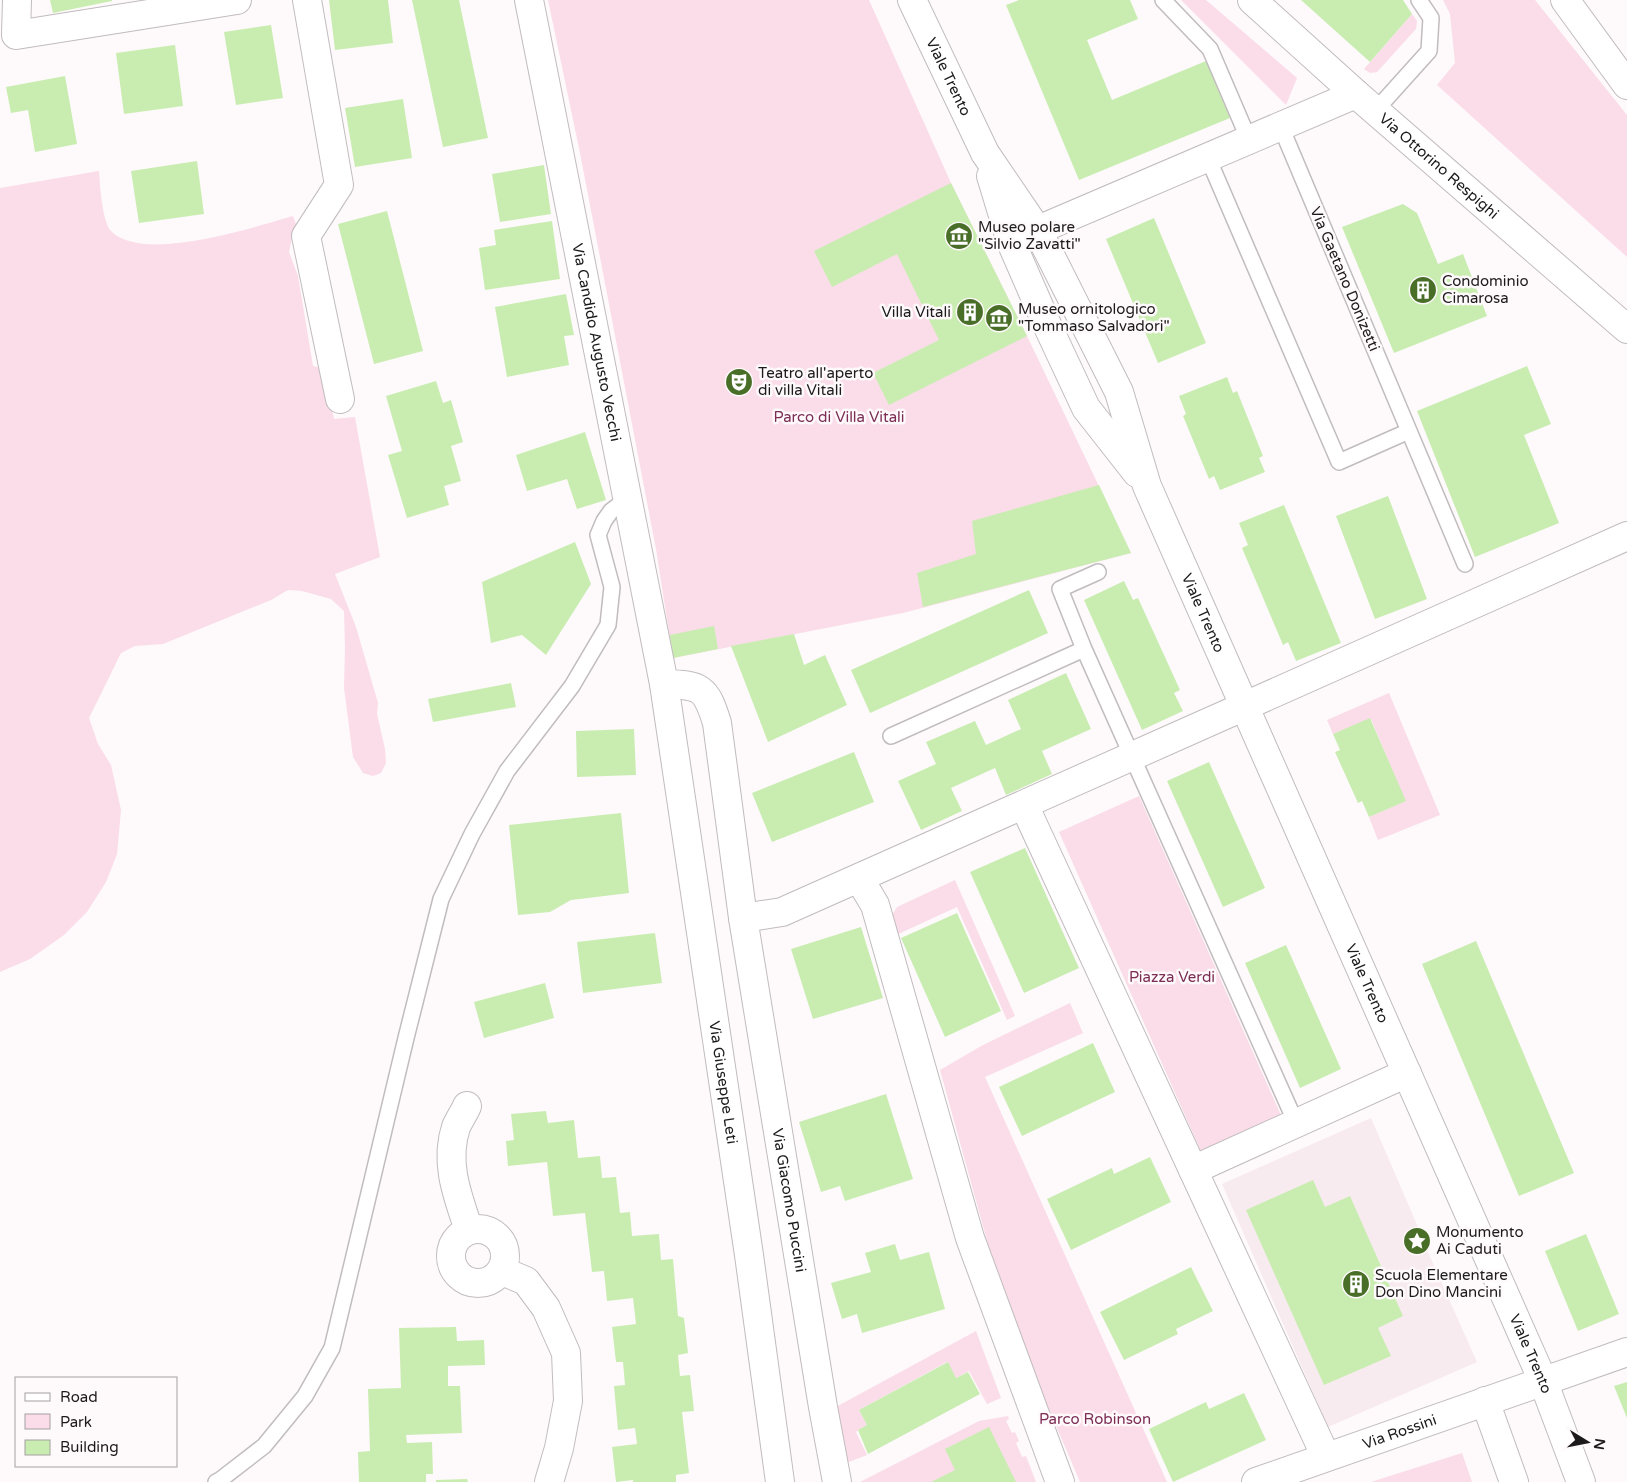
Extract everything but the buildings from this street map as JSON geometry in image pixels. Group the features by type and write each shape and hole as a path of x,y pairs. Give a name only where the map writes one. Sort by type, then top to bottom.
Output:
{"street":[{"path":"17,0 8,35 237,0"},
{"path":"307,0 339,185 306,236 340,399"},
{"name":"Via Candido Augusto Vecchi","path":"529,0 664,684"},
{"name":"Viale Trento","path":"913,0 984,153 1010,242 1048,329 1086,408 1148,486"},
{"name":"Via Ottorino Respighi","path":"1252,0 1366,103 1627,329"},
{"path":"1565,0 1627,84"},
{"path":"1010,242 1281,126 1366,103"},
{"name":"Viale Trento","path":"984,153 1038,231 1119,392 1148,486 1543,1381 1581,1482"},
{"path":"743,918 782,912 1627,536"},
{"name":"Via Giacomo Puccini","path":"664,684 689,685 701,690 711,703 717,723 743,918 837,1482"},
{"name":"Via Giuseppe Leti","path":"664,684 749,1255 780,1482"},
{"path":"1024,805 1326,1457"},
{"path":"859,878 875,905 970,1238 1060,1482"},
{"path":"1193,1170 1407,1073"},
{"path":"467,1106 456,1127 451,1160 456,1192 469,1230"},
{"path":"485,1229 498,1238 505,1253 502,1271 496,1278 488,1282 480,1284 471,1283 463,1280 456,1274 450,1257 452,1249 455,1241 469,1230 485,1229"},
{"path":"502,1271 526,1281 546,1308 566,1353 568,1401 560,1448 549,1482"},
{"name":"Via Rossini","path":"1256,1482 1627,1352"},
{"path":"1485,1401 1514,1482"}],"lane":[{"path":"1164,0 1210,49 1249,140"},
{"path":"1366,103 1429,51 1431,18 1419,0"},
{"name":"Via Gaetano Donizetti","path":"1281,126 1464,564"},
{"path":"1208,158 1339,462 1409,431"},
{"path":"216,1482 264,1446 305,1396 332,1348 441,899 472,834 507,771 572,686 608,625 612,587 598,535 604,521 612,511 627,499"},
{"path":"1098,572 1060,589 1084,649 1296,1123"},
{"path":"891,736 1084,649"}],"shaded area":[{"path":"1371,1118 1418,1227 1406,1233 1416,1255 1427,1250 1477,1362 1328,1427 1222,1184"}],"green space":[{"name":"Parco di Villa Vitali","path":"548,0 869,0 951,183 1131,553 903,613 673,658 656,549 580,153"},
{"path":"1181,0 1206,0 1297,78 1286,105"},
{"path":"1443,0 1535,0 1627,115 1627,257 1437,85 1455,63 1450,14"},
{"path":"1412,14 1417,21 1416,29 1377,72 1370,73 1364,69"},
{"path":"99,171 105,219 111,231 126,240 147,244 172,244 253,228 293,216 297,227 293,233 289,252 298,276 313,366 323,368 334,419 355,417 380,557 335,574 356,627 378,703 377,714 385,749 386,763 381,773 373,776 363,773 353,757 344,688 344,611 331,599 302,591 288,590 271,600 163,644 135,646 121,653 89,718 98,744 111,765 121,810 117,854 106,882 87,912 64,935 30,959 0,972 0,188"},
{"path":"1389,693 1440,815 1378,840 1369,817 1405,801 1371,719 1333,734 1327,720"},
{"name":"Piazza Verdi","path":"1139,796 1284,1122 1204,1158 1059,832"},
{"path":"955,880 1015,1016 1007,1020 957,907 894,936 891,917 897,907"},
{"name":"Parco Robinson","path":"1070,1003 1083,1033 985,1077 1167,1482 1080,1482 1005,1306 940,1070 983,1045"},
{"path":"976,1331 1001,1398 987,1404 969,1371 956,1378 947,1362 859,1410 867,1425 856,1432 867,1455 846,1463 834,1408"},
{"path":"1008,1416 1009,1419 1006,1421 1012,1433 1015,1432 1019,1441 1016,1443 1022,1457 1026,1456 1036,1482 860,1482 979,1421"},
{"path":"1462,1453 1472,1482 1371,1482"}],"place":[{"name":"Museo polare \"Silvio Zavatti\"","path":"959,236"},
{"name":"Condominio Cimarosa","path":"1423,290"},
{"name":"Villa Vitali","path":"970,312"},
{"name":"Museo ornitologico \"Tommaso Salvadori\"","path":"999,318"},
{"name":"Teatro all'aperto di villa Vitali","path":"739,382"},
{"name":"Monumento Ai Caduti","path":"1417,1241"},
{"name":"Scuola Elementare Don Dino Mancini","path":"1356,1284"}]}
